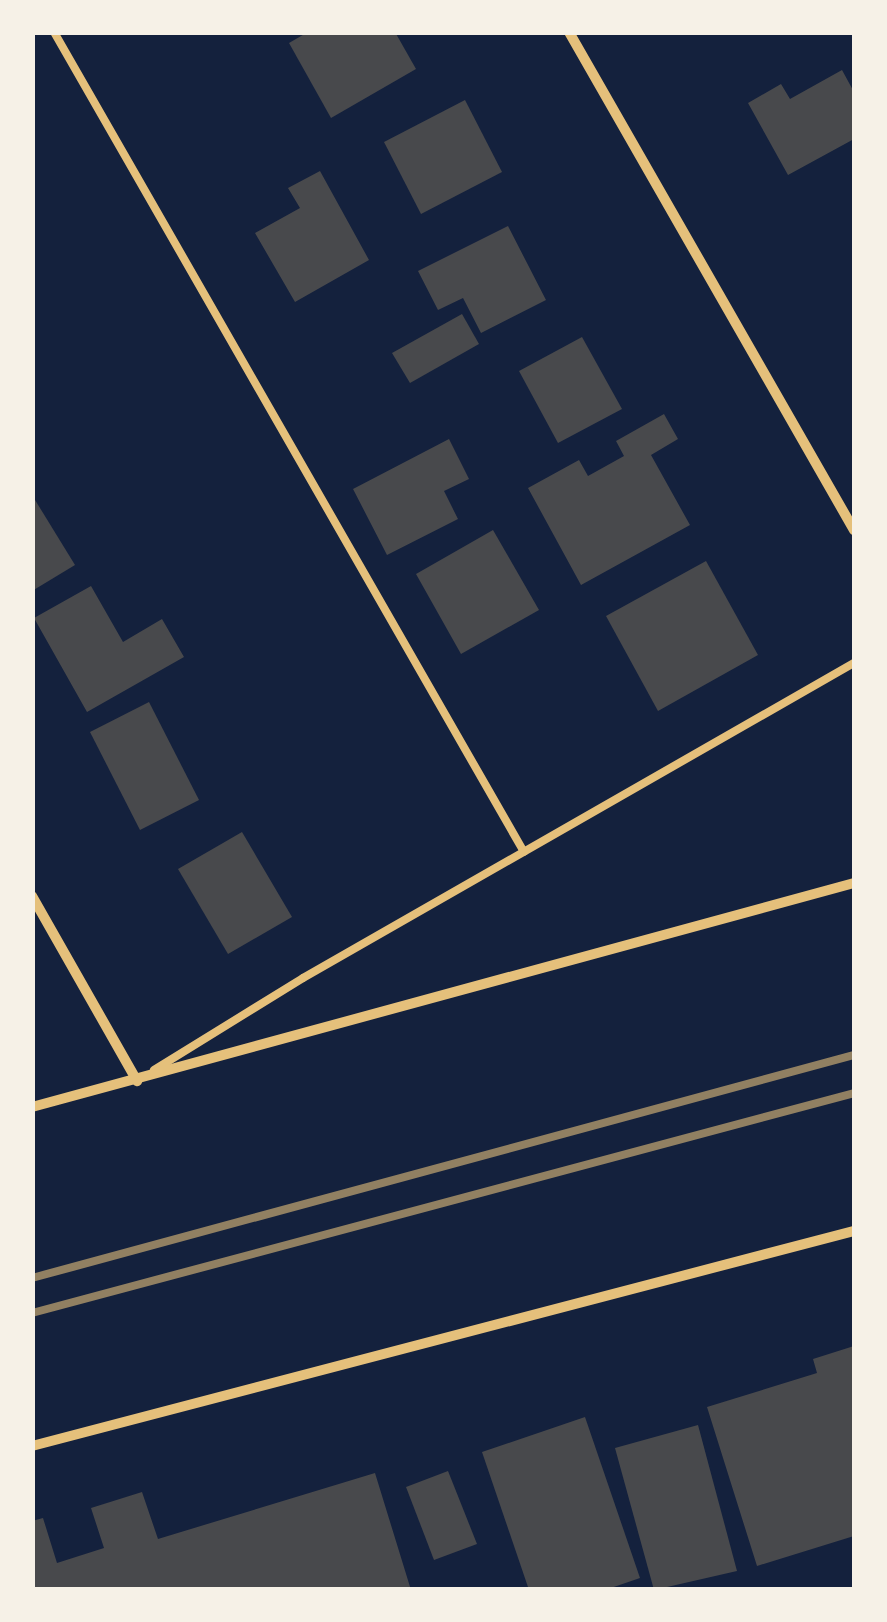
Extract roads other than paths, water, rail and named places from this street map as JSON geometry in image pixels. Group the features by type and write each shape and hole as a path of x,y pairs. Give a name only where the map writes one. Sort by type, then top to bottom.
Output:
{"street":[{"path":"569,32 854,530"},
{"path":"32,1108 854,883"},
{"path":"32,896 137,1081"},
{"path":"32,1446 854,1231"}],"lane":[{"path":"54,32 524,852"},
{"path":"137,1081 303,978 854,663"}],"railway":[{"path":"32,1278 854,1055"},
{"path":"32,1313 854,1093"}]}
